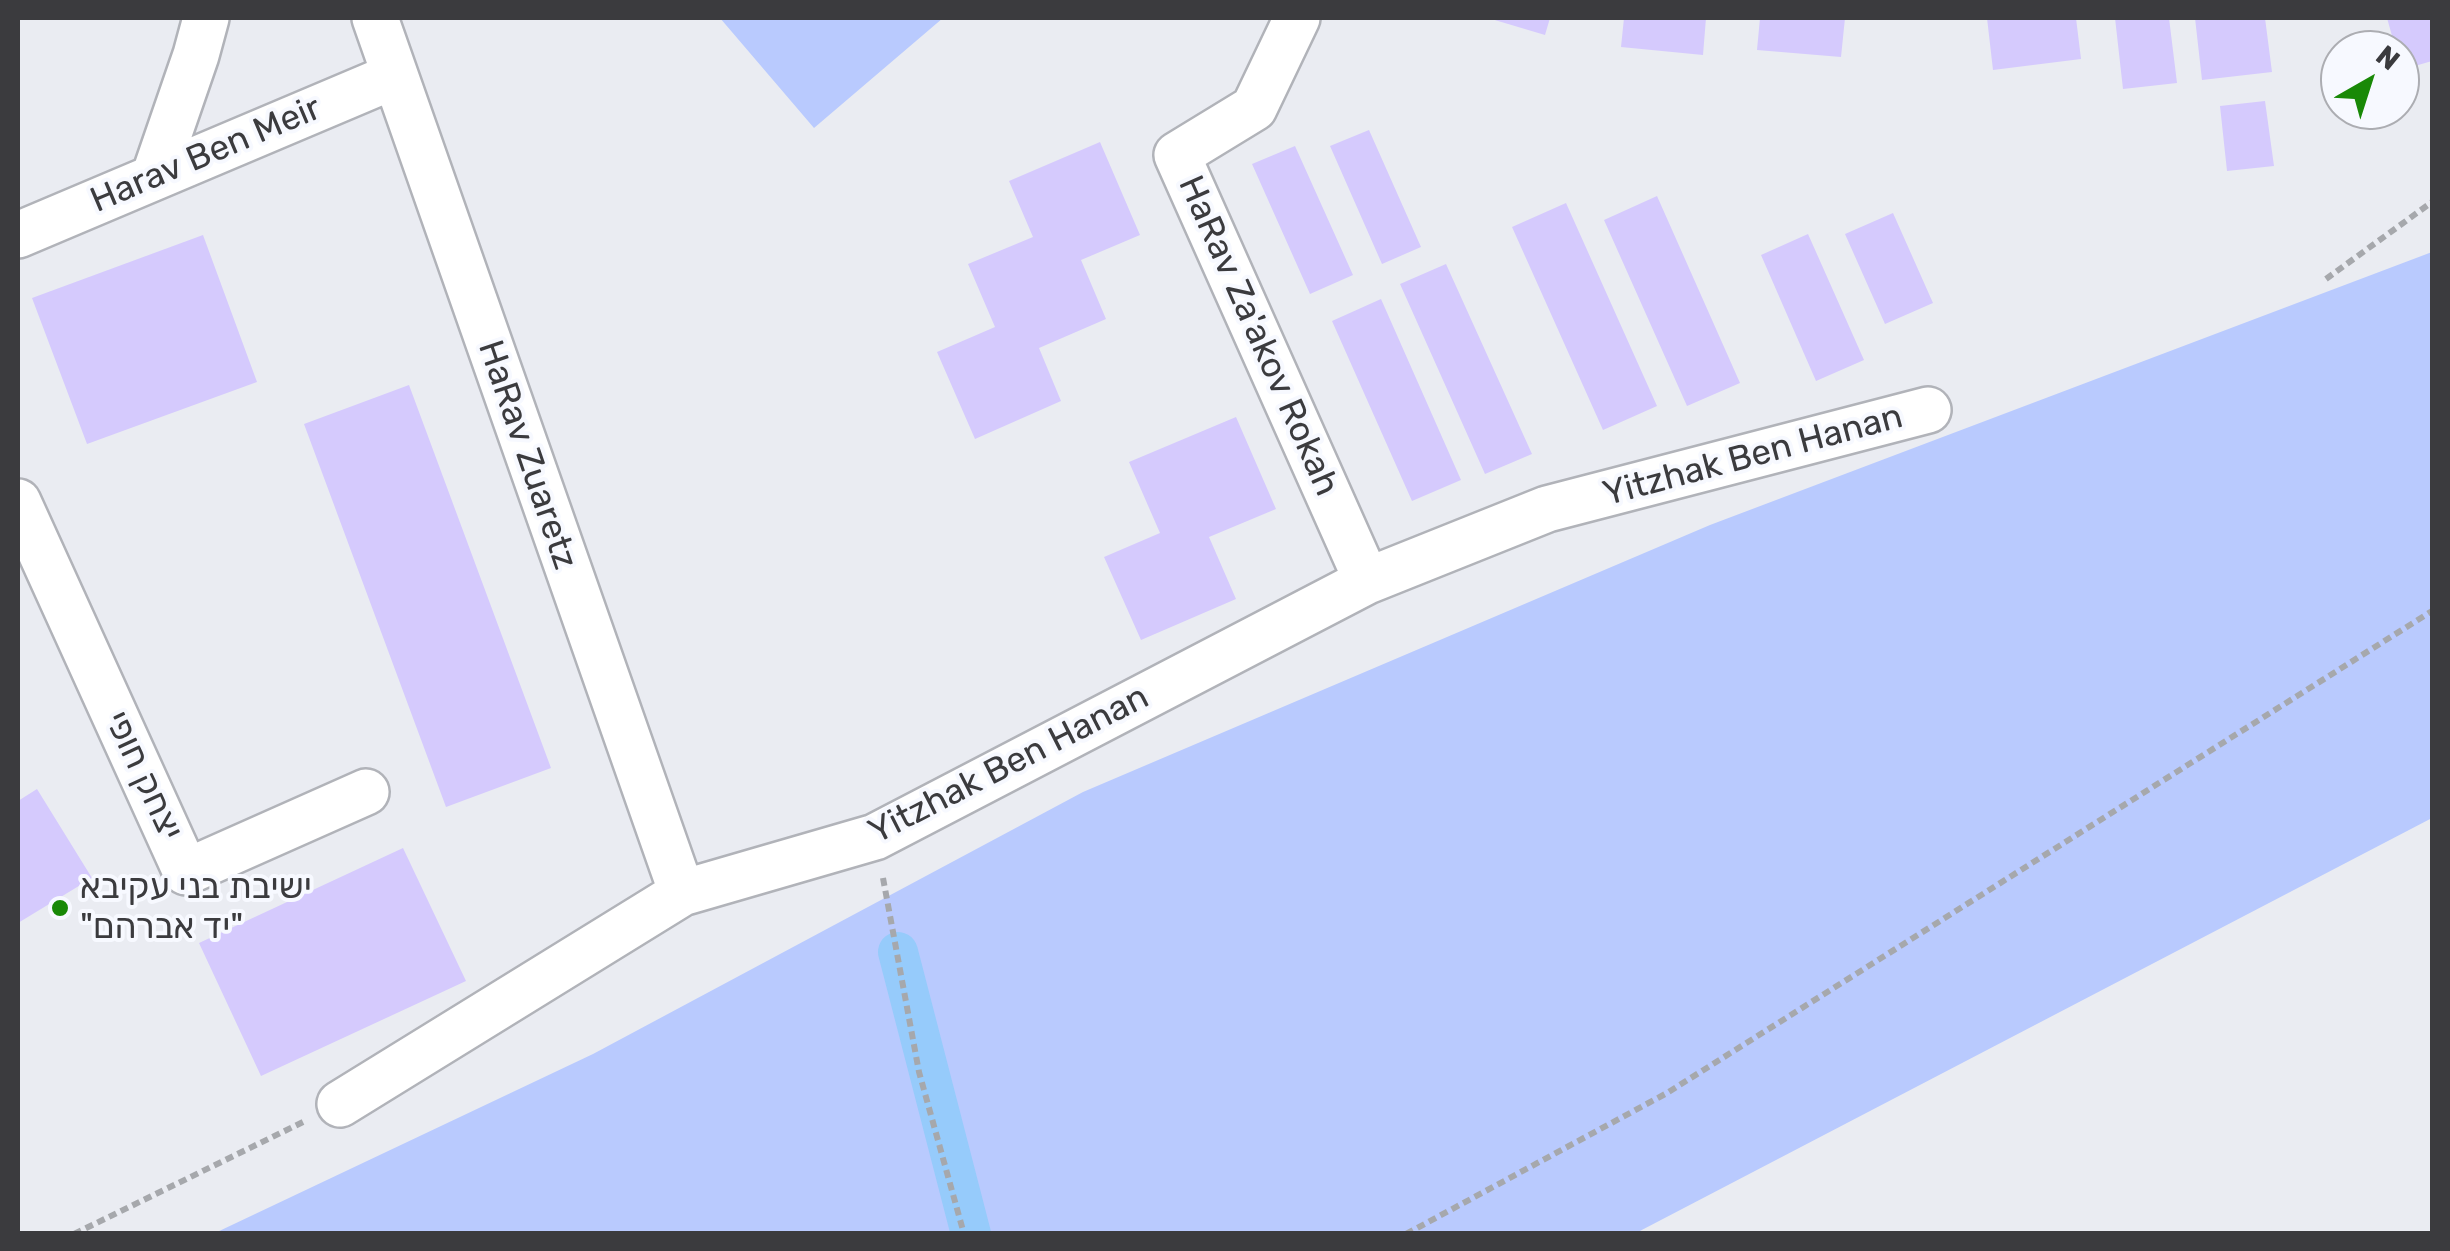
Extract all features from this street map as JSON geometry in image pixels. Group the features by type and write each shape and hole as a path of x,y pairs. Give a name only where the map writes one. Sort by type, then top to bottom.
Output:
{"street":[{"path":"154,178 206,18"},
{"name":"HaRav Zuaretz","path":"375,18 682,892"},
{"name":"HaRav Za'akov Rokah","path":"1297,18 1254,108 1177,155 1367,581"},
{"name":"Harav Ben Meir","path":"18,235 394,76"},
{"name":"Yitzhak Ben Hanan","path":"340,1104 682,892 875,837 1367,581 1546,509 1928,410"},
{"name":"יצחק חופי","path":"18,502 186,872 366,792"}],"path":[{"path":"2326,279 2432,202"},
{"path":"1406,1234 1667,1094 2432,610"},
{"path":"875,837 919,1072 964,1234"},
{"path":"74,1234 340,1104"}],"shaded area":[{"path":"720,18 943,18 814,128"},
{"path":"2432,252 2432,818 1636,1233 215,1233 593,1054 1083,792 1710,525"}],"building":[{"path":"1488,18 1550,18 1545,35"},
{"path":"1624,18 1706,18 1703,55 1621,47"},
{"path":"1760,18 1845,18 1841,57 1757,50"},
{"path":"1987,18 2076,18 2081,59 1993,70"},
{"path":"2115,18 2169,18 2177,83 2123,89"},
{"path":"2195,18 2265,18 2272,72 2202,80"},
{"path":"2387,18 2432,18 2432,61 2420,64 2420,30 2390,30"},
{"path":"2265,101 2274,166 2227,171 2220,106"},
{"path":"1369,130 1421,247 1382,264 1330,146"},
{"path":"1100,142 1140,235 1081,260 1106,319 1039,348 1061,401 975,439 937,352 995,327 968,264 1033,237 1009,181"},
{"path":"1295,146 1353,275 1310,294 1252,164"},
{"path":"1657,196 1740,383 1687,406 1604,220"},
{"path":"1566,203 1657,406 1603,430 1512,227"},
{"path":"1893,213 1933,303 1885,324 1845,234"},
{"path":"1808,234 1864,360 1816,381 1761,255"},
{"path":"203,235 257,382 87,444 32,298"},
{"path":"1446,264 1532,454 1485,474 1400,284"},
{"path":"1381,299 1461,480 1412,501 1332,321"},
{"path":"409,385 551,768 446,807 304,424"},
{"path":"1236,417 1276,509 1209,537 1236,599 1141,640 1104,557 1160,533 1129,462"},
{"path":"37,789 92,878 18,923 18,801"},
{"path":"403,848 466,981 261,1076 199,943"}],"waterway":[{"path":"898,952 971,1234"}],"place":[{"name":"ישיבת בני עקיבא \"יד אברהם\"","path":"60,908"}]}
